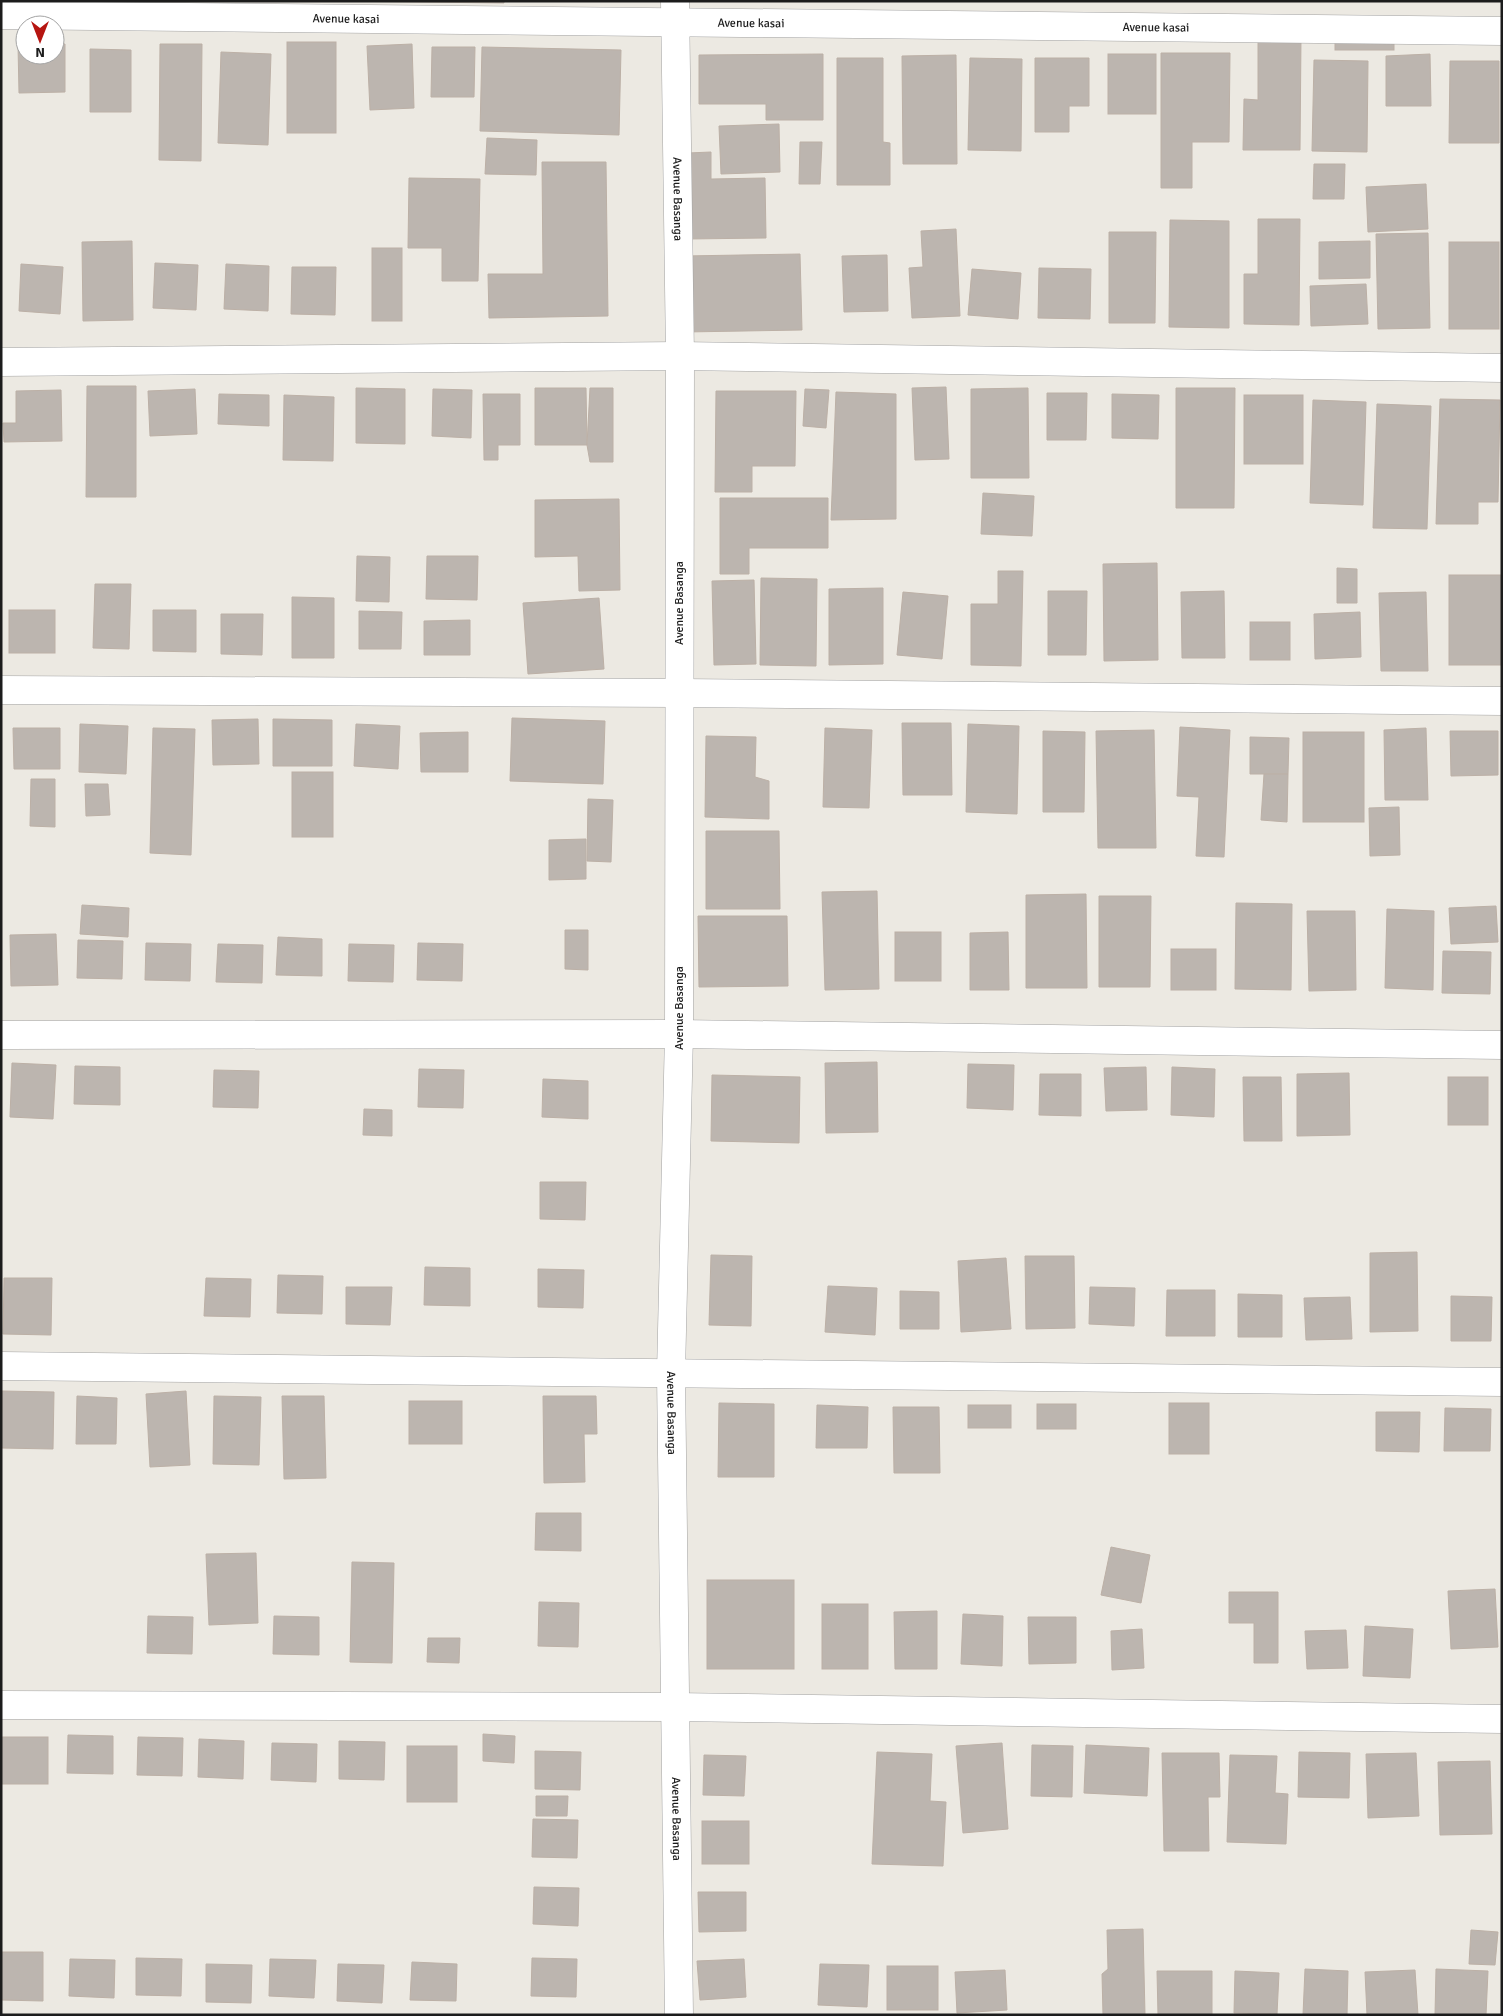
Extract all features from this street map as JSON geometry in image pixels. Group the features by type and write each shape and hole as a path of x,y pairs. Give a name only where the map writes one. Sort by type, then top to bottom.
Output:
{"street":[{"name":"Avenue kasai","path":"1,15 675,12 1502,31"},
{"name":"Avenue Basanga","path":"675,12 680,356 679,1034 671,1373 679,2015"},
{"path":"1,362 680,356 1502,368"},
{"path":"1,690 679,693 1502,701"},
{"path":"1,1035 679,1034 1502,1045"},
{"path":"1,1366 1502,1382"},
{"path":"1,1705 674,1706 1502,1719"}],"building":[{"path":"331,1 504,1 504,3"},
{"path":"1335,35 1394,35 1394,50 1335,50"},
{"path":"1258,36 1301,36 1300,150 1243,150 1244,99 1258,100"},
{"path":"287,42 336,42 336,133 287,133"},
{"path":"160,44 202,44 201,161 159,160"},
{"path":"412,44 414,108 370,110 367,46"},
{"path":"432,47 475,47 474,97 431,97"},
{"path":"482,47 621,50 619,135 480,131"},
{"path":"90,49 131,50 131,112 90,112"},
{"path":"221,52 271,54 268,145 218,143"},
{"path":"1161,53 1230,53 1229,142 1192,142 1192,188 1161,188"},
{"path":"823,54 823,120 766,120 766,104 699,104 699,55"},
{"path":"1108,54 1156,54 1156,114 1108,114"},
{"path":"1430,54 1431,106 1386,106 1386,56"},
{"path":"956,55 957,164 903,164 902,56"},
{"path":"837,58 883,58 883,142 890,143 890,185 837,185"},
{"path":"970,58 1022,59 1021,151 968,150"},
{"path":"1035,58 1089,58 1089,106 1069,106 1069,132 1035,132"},
{"path":"1314,60 1368,61 1367,152 1312,151"},
{"path":"1450,61 1499,61 1499,143 1449,143"},
{"path":"18,65 65,65 65,92 19,93"},
{"path":"779,124 780,172 721,174 719,126"},
{"path":"487,138 537,140 536,175 485,174"},
{"path":"800,142 822,142 820,184 799,184"},
{"path":"711,152 711,179 765,178 766,238 688,239 688,153"},
{"path":"542,162 606,162 608,316 489,318 488,274 543,274"},
{"path":"1314,164 1345,164 1344,199 1313,199"},
{"path":"409,178 480,179 478,281 442,281 442,248 408,248"},
{"path":"1426,184 1428,229 1368,232 1366,187"},
{"path":"1258,219 1300,219 1299,325 1244,324 1244,274 1258,274"},
{"path":"1170,220 1229,221 1229,328 1169,327"},
{"path":"956,229 960,316 912,318 909,268 923,267 921,231"},
{"path":"1109,232 1156,232 1155,323 1109,323"},
{"path":"1428,233 1430,328 1378,329 1376,234"},
{"path":"132,241 133,320 83,321 82,242"},
{"path":"1370,241 1370,278 1319,279 1319,242"},
{"path":"1449,242 1499,242 1499,329 1449,329"},
{"path":"372,248 402,248 402,321 372,321"},
{"path":"800,254 802,330 685,332 684,256"},
{"path":"887,255 888,311 844,312 842,256"},
{"path":"155,263 198,265 196,310 153,308"},
{"path":"21,264 63,267 60,314 19,311"},
{"path":"226,264 269,266 268,311 224,309"},
{"path":"292,267 336,267 335,315 291,314"},
{"path":"1039,268 1091,269 1090,319 1038,318"},
{"path":"972,269 1021,273 1018,319 968,315"},
{"path":"1366,284 1368,324 1311,326 1310,286"},
{"path":"87,386 136,386 136,497 86,497"},
{"path":"946,387 949,459 915,460 912,388"},
{"path":"356,388 405,389 405,444 356,443"},
{"path":"535,388 586,388 587,445 535,445"},
{"path":"590,388 613,388 613,462 590,462 587,445"},
{"path":"1028,388 1029,478 971,478 971,389"},
{"path":"1176,388 1235,388 1234,508 1176,508"},
{"path":"195,389 197,434 150,436 148,391"},
{"path":"433,389 472,390 471,438 432,436"},
{"path":"805,389 829,390 826,428 803,426"},
{"path":"61,390 62,441 4,442 3,423 16,423 16,391"},
{"path":"716,391 796,391 795,466 752,466 752,492 715,492"},
{"path":"836,392 896,394 896,519 831,520"},
{"path":"1047,393 1087,393 1086,440 1047,440"},
{"path":"219,394 269,395 269,426 218,424"},
{"path":"483,394 520,394 520,445 498,445 498,460 484,460"},
{"path":"1112,394 1159,395 1158,439 1112,438"},
{"path":"284,395 334,397 333,461 283,460"},
{"path":"1244,395 1303,395 1303,464 1244,464"},
{"path":"1440,399 1500,400 1498,502 1478,502 1478,524 1436,524"},
{"path":"1313,400 1366,402 1363,505 1310,503"},
{"path":"1377,404 1431,406 1427,529 1373,528"},
{"path":"983,493 1034,496 1032,536 981,534"},
{"path":"720,498 828,498 828,548 749,548 749,574 720,574"},
{"path":"619,499 620,590 579,591 578,556 535,557 535,500"},
{"path":"357,556 390,557 389,602 356,601"},
{"path":"427,556 478,556 477,600 426,599"},
{"path":"1157,563 1158,660 1104,661 1103,564"},
{"path":"1337,568 1357,569 1357,603 1337,603"},
{"path":"998,571 1023,571 1021,666 971,665 971,604 998,604"},
{"path":"1449,575 1501,575 1501,665 1449,665"},
{"path":"761,578 817,579 816,666 760,665"},
{"path":"754,580 756,664 714,665 712,581"},
{"path":"95,584 131,584 129,649 93,648"},
{"path":"883,588 883,664 829,665 829,589"},
{"path":"1048,591 1087,591 1086,655 1048,655"},
{"path":"1224,591 1225,658 1182,658 1181,592"},
{"path":"903,592 948,596 942,659 897,655"},
{"path":"1426,592 1428,671 1381,671 1379,593"},
{"path":"292,597 334,598 334,658 292,658"},
{"path":"599,598 604,669 528,674 523,603"},
{"path":"9,610 55,610 55,653 9,653"},
{"path":"153,610 196,610 196,652 153,651"},
{"path":"359,611 402,612 401,649 359,649"},
{"path":"1360,612 1361,657 1315,659 1314,614"},
{"path":"221,614 263,614 262,655 221,654"},
{"path":"470,620 470,655 424,655 424,621"},
{"path":"1250,622 1290,622 1290,660 1250,660"},
{"path":"512,718 605,721 603,784 510,781"},
{"path":"258,719 259,764 213,765 212,720"},
{"path":"273,719 332,720 332,766 273,766"},
{"path":"902,723 951,723 952,795 903,795"},
{"path":"80,724 128,726 126,774 79,772"},
{"path":"356,724 400,726 398,769 354,766"},
{"path":"968,724 1019,726 1017,814 966,812"},
{"path":"1180,727 1230,730 1224,857 1196,856 1199,797 1177,796"},
{"path":"13,728 60,728 60,769 14,769"},
{"path":"153,728 195,729 191,855 150,853"},
{"path":"825,728 872,730 869,808 823,807"},
{"path":"1426,728 1428,800 1385,800 1384,730"},
{"path":"1154,730 1156,848 1098,848 1096,731"},
{"path":"1043,731 1085,732 1084,812 1043,812"},
{"path":"1450,731 1498,731 1498,775 1451,776"},
{"path":"468,732 468,772 421,772 420,733"},
{"path":"1303,732 1364,732 1364,822 1303,822"},
{"path":"706,736 756,737 755,777 769,781 769,819 705,817"},
{"path":"1250,737 1289,738 1288,774 1250,774"},
{"path":"292,772 333,772 333,837 292,837"},
{"path":"1264,774 1288,774 1287,822 1261,820"},
{"path":"31,779 55,779 55,827 30,826"},
{"path":"85,784 108,784 110,815 86,816"},
{"path":"588,799 613,800 611,862 587,861"},
{"path":"1399,807 1400,855 1370,856 1369,808"},
{"path":"706,831 779,831 780,909 706,909"},
{"path":"586,839 586,879 549,880 549,840"},
{"path":"877,891 879,989 825,990 822,892"},
{"path":"1086,894 1087,988 1026,988 1026,895"},
{"path":"1099,896 1151,896 1150,987 1099,987"},
{"path":"1236,903 1292,904 1291,990 1235,989"},
{"path":"82,905 129,908 128,937 80,934"},
{"path":"1496,906 1498,942 1451,944 1449,908"},
{"path":"1387,909 1434,911 1433,990 1385,988"},
{"path":"1307,911 1355,911 1356,990 1309,991"},
{"path":"698,916 787,916 788,986 699,987"},
{"path":"565,930 588,930 588,970 565,969"},
{"path":"895,932 941,932 941,981 895,981"},
{"path":"1008,932 1009,990 970,990 970,933"},
{"path":"56,934 58,985 11,986 10,935"},
{"path":"278,937 322,939 322,976 276,975"},
{"path":"78,940 123,941 122,979 77,978"},
{"path":"146,943 191,944 190,981 145,980"},
{"path":"418,943 463,944 462,981 417,980"},
{"path":"218,944 263,945 262,983 216,982"},
{"path":"349,944 394,945 393,982 348,981"},
{"path":"1171,949 1216,949 1216,990 1171,990"},
{"path":"1443,951 1491,952 1490,994 1442,993"},
{"path":"877,1062 878,1132 826,1133 825,1063"},
{"path":"12,1063 56,1065 53,1119 10,1117"},
{"path":"968,1064 1014,1065 1013,1110 967,1108"},
{"path":"75,1066 120,1067 120,1105 74,1104"},
{"path":"1146,1067 1147,1110 1106,1111 1104,1068"},
{"path":"1172,1067 1215,1069 1214,1117 1171,1115"},
{"path":"419,1069 464,1070 463,1108 418,1107"},
{"path":"214,1070 259,1071 258,1108 213,1107"},
{"path":"1349,1073 1350,1135 1297,1136 1297,1074"},
{"path":"1040,1074 1081,1074 1081,1116 1039,1115"},
{"path":"712,1075 800,1077 799,1143 711,1141"},
{"path":"1243,1077 1281,1077 1282,1141 1244,1141"},
{"path":"1448,1077 1488,1077 1488,1125 1448,1125"},
{"path":"543,1079 588,1081 588,1119 542,1117"},
{"path":"364,1109 392,1110 392,1136 363,1135"},
{"path":"540,1182 586,1182 585,1220 540,1219"},
{"path":"1417,1252 1418,1331 1370,1332 1370,1253"},
{"path":"711,1255 752,1256 751,1326 709,1325"},
{"path":"1025,1256 1074,1256 1075,1328 1026,1329"},
{"path":"1006,1258 1011,1329 961,1332 958,1261"},
{"path":"425,1267 470,1268 470,1306 424,1305"},
{"path":"538,1269 584,1270 583,1308 538,1307"},
{"path":"278,1275 323,1276 322,1314 277,1313"},
{"path":"4,1278 52,1278 51,1335 3,1334"},
{"path":"206,1278 251,1279 250,1317 204,1316"},
{"path":"828,1286 877,1288 875,1335 825,1332"},
{"path":"346,1287 392,1287 390,1325 346,1324"},
{"path":"1090,1287 1135,1288 1134,1326 1089,1324"},
{"path":"1167,1290 1215,1290 1215,1336 1166,1336"},
{"path":"900,1291 939,1292 939,1329 900,1329"},
{"path":"1238,1294 1282,1295 1282,1337 1238,1337"},
{"path":"1451,1296 1492,1297 1491,1341 1451,1341"},
{"path":"1350,1297 1352,1339 1306,1340 1304,1298"},
{"path":"2,1391 54,1392 53,1449 1,1448"},
{"path":"186,1391 190,1465 150,1467 146,1394"},
{"path":"77,1396 117,1398 116,1444 76,1444"},
{"path":"214,1396 261,1397 259,1465 213,1464"},
{"path":"282,1396 324,1396 326,1478 284,1479"},
{"path":"543,1396 596,1396 597,1434 584,1434 585,1482 544,1483"},
{"path":"409,1401 462,1401 462,1444 409,1444"},
{"path":"719,1403 774,1404 774,1477 718,1477"},
{"path":"1169,1403 1209,1403 1209,1454 1169,1454"},
{"path":"1037,1404 1076,1404 1076,1429 1037,1429"},
{"path":"817,1405 868,1407 867,1448 816,1448"},
{"path":"968,1405 1011,1405 1011,1428 968,1428"},
{"path":"893,1407 939,1407 940,1473 894,1473"},
{"path":"1445,1408 1491,1409 1490,1451 1444,1451"},
{"path":"1376,1412 1420,1412 1419,1452 1376,1451"},
{"path":"536,1513 581,1513 581,1551 535,1550"},
{"path":"1111,1547 1150,1555 1141,1603 1101,1595"},
{"path":"256,1553 258,1623 209,1625 206,1554"},
{"path":"352,1562 394,1563 392,1663 350,1662"},
{"path":"707,1580 794,1580 794,1669 707,1669"},
{"path":"1495,1589 1498,1647 1451,1649 1448,1591"},
{"path":"1229,1592 1278,1592 1278,1663 1254,1663 1254,1623 1229,1623"},
{"path":"539,1602 579,1603 578,1647 538,1646"},
{"path":"822,1604 868,1604 868,1669 822,1669"},
{"path":"937,1611 937,1669 895,1669 894,1612"},
{"path":"963,1614 1003,1616 1002,1666 961,1664"},
{"path":"148,1616 193,1617 192,1654 147,1653"},
{"path":"274,1616 319,1617 319,1655 273,1654"},
{"path":"1028,1617 1076,1617 1076,1663 1029,1664"},
{"path":"1365,1626 1413,1629 1410,1678 1363,1676"},
{"path":"1142,1629 1144,1668 1112,1670 1111,1631"},
{"path":"1346,1630 1348,1668 1307,1669 1305,1631"},
{"path":"428,1638 460,1638 459,1663 427,1662"},
{"path":"483,1734 515,1736 514,1763 483,1761"},
{"path":"68,1735 113,1736 113,1774 67,1773"},
{"path":"1,1737 48,1737 48,1784 1,1784"},
{"path":"138,1737 183,1738 182,1776 137,1775"},
{"path":"199,1739 244,1741 243,1779 198,1777"},
{"path":"339,1741 385,1742 384,1780 339,1779"},
{"path":"272,1743 317,1744 316,1782 271,1780"},
{"path":"1002,1743 1008,1829 963,1833 956,1746"},
{"path":"1032,1745 1073,1746 1072,1797 1031,1796"},
{"path":"1086,1745 1149,1748 1147,1796 1084,1793"},
{"path":"407,1746 457,1746 457,1802 407,1802"},
{"path":"535,1751 581,1752 580,1790 535,1789"},
{"path":"877,1752 932,1754 930,1801 946,1802 943,1866 872,1864"},
{"path":"1299,1752 1350,1753 1349,1798 1298,1797"},
{"path":"1162,1753 1219,1753 1220,1797 1208,1797 1209,1851 1164,1851"},
{"path":"1416,1753 1419,1816 1368,1818 1366,1754"},
{"path":"704,1755 746,1756 744,1796 703,1795"},
{"path":"1230,1755 1277,1756 1275,1793 1288,1794 1286,1844 1227,1842"},
{"path":"1490,1761 1492,1834 1440,1835 1438,1762"},
{"path":"536,1796 568,1796 567,1816 536,1816"},
{"path":"533,1819 578,1820 577,1858 532,1857"},
{"path":"702,1821 749,1821 749,1864 702,1864"},
{"path":"534,1887 579,1888 578,1926 533,1924"},
{"path":"698,1892 746,1892 746,1931 699,1932"},
{"path":"1143,1929 1145,2015 1103,2015 1102,1974 1108,1969 1107,1930"},
{"path":"1471,1930 1498,1932 1495,1965 1469,1964"},
{"path":"1,1952 43,1952 43,2001 1,2000"},
{"path":"136,1958 182,1959 181,1996 136,1995"},
{"path":"532,1958 577,1959 576,1997 531,1996"},
{"path":"70,1959 115,1960 114,1998 69,1996"},
{"path":"270,1959 316,1960 314,1998 269,1996"},
{"path":"744,1959 746,1997 700,2000 697,1961"},
{"path":"412,1962 457,1964 456,2001 410,2000"},
{"path":"206,1964 252,1965 251,2003 206,2002"},
{"path":"338,1964 384,1965 382,2003 337,2001"},
{"path":"820,1964 869,1965 867,2007 818,2005"},
{"path":"887,1966 938,1966 938,2010 887,2010"},
{"path":"1305,1969 1348,1971 1347,2015 1303,2015"},
{"path":"1436,1969 1488,1971 1486,2015 1435,2015"},
{"path":"1005,1970 1007,2010 957,2013 955,1972"},
{"path":"1415,1970 1418,2015 1367,2015 1365,1972"},
{"path":"1157,1971 1212,1971 1212,2015 1158,2015"},
{"path":"1235,1971 1279,1973 1277,2014 1234,2013"}]}
